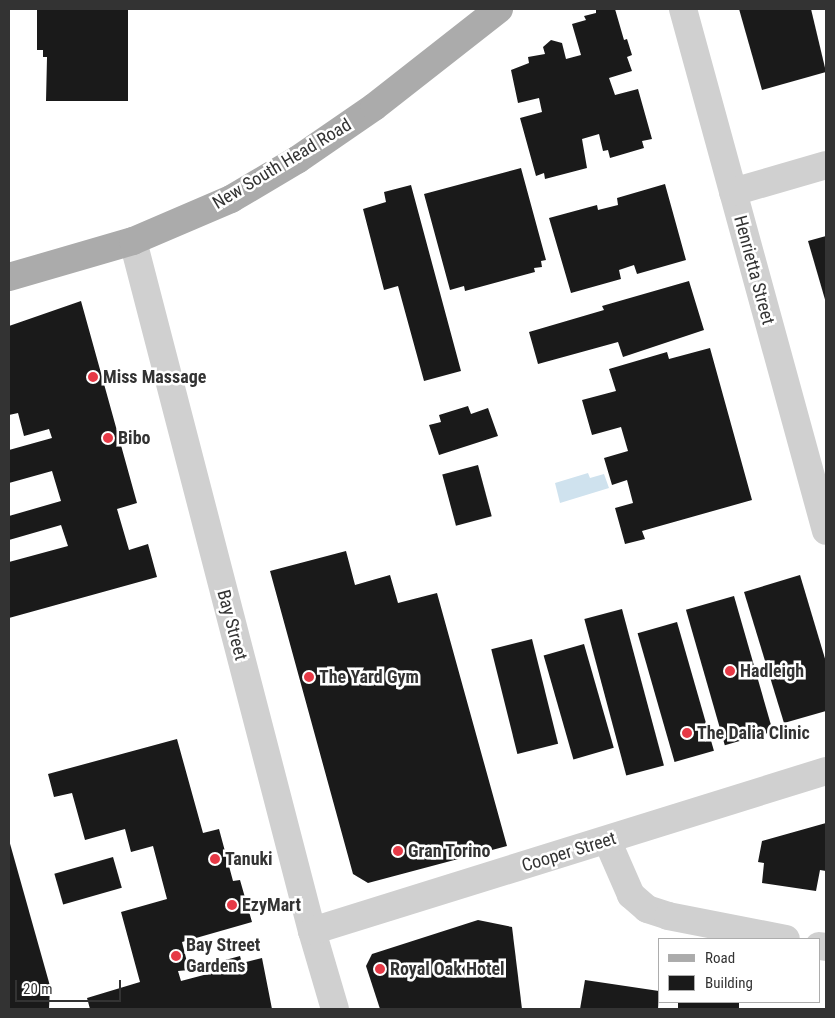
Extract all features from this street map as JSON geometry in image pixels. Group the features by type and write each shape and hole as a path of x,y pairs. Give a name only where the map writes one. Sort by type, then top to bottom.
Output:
{"main road":[{"name":"New South Head Road","path":"9,277 133,240 231,199 297,160 374,107 499,9"}],"street":[{"name":"Henrietta Street","path":"682,9 826,531"},
{"path":"733,192 826,165"},
{"name":"Bay Street","path":"133,240 312,931 335,1009"},
{"name":"Cooper Street","path":"312,931 826,771"},
{"path":"607,840 631,895 647,909 668,916 781,938"}],"water":[{"path":"588,473 590,478 604,474 609,488 560,503 555,483"}],"building":[{"path":"37,9 128,9 128,101 46,101 47,57 43,57 43,50 37,50"},
{"path":"596,9 615,9 624,40 627,39 632,55 627,57 632,71 609,78 615,95 638,89 652,139 642,141 644,148 610,158 608,150 603,151 599,134 582,139 587,168 545,179 544,173 536,176 520,118 542,112 539,98 518,103 511,70 529,63 528,57 545,54 543,47 551,40 562,43 566,59 581,55 572,24 586,20 584,16 596,13"},
{"path":"739,9 811,9 826,72 762,90"},
{"path":"521,168 546,260 541,261 542,267 534,268 535,272 465,291 464,286 450,290 424,194"},
{"path":"665,184 686,260 637,274 634,265 619,270 621,279 571,293 549,218 597,205 598,210 618,205 617,198"},
{"path":"411,185 461,371 424,381 398,286 384,290 363,209 386,202 384,192"},
{"path":"826,236 826,303 808,241"},
{"path":"689,281 704,330 623,357 618,342 538,364 529,332 604,310 602,306"},
{"path":"81,301 137,503 117,509 129,550 148,544 157,577 9,618 9,562 68,546 61,525 9,540 9,516 61,501 52,471 9,483 9,450 52,438 49,429 24,436 18,413 9,415 9,326"},
{"path":"710,348 752,500 642,531 645,539 625,544 615,508 633,503 627,480 612,485 604,458 628,451 621,427 592,435 582,400 616,391 609,369 667,352 669,359"},
{"path":"468,406 471,414 488,408 498,436 439,455 429,425 441,422 439,415"},
{"path":"478,465 492,516 456,526 442,475"},
{"path":"346,551 355,585 390,575 398,603 437,593 507,846 368,883 353,874 270,571"},
{"path":"800,575 826,662 826,711 784,723 744,592"},
{"name":"Hadleigh","path":"734,596 773,732 725,745 686,610"},
{"path":"622,609 664,765 626,776 584,619"},
{"path":"677,622 714,751 675,762 638,633"},
{"path":"532,639 558,744 517,754 491,649"},
{"path":"584,644 614,748 573,759 544,656"},
{"path":"177,739 203,833 219,829 233,881 240,880 252,922 182,942 189,970 178,971 181,981 219,971 218,962 240,956 242,963 262,958 272,1009 90,1009 87,998 140,982 121,912 167,899 153,846 131,852 125,829 85,840 72,793 54,797 48,774"},
{"path":"826,823 826,871 820,870 816,891 762,883 764,863 758,862 762,841"},
{"path":"9,840 50,986 49,1009 9,1008"},
{"path":"113,857 122,888 63,905 54,874"},
{"path":"478,920 512,927 522,1009 380,1009 366,966 372,954"},
{"path":"585,980 658,991 658,1009 580,1009"},
{"path":"678,1003 739,1003 739,1009 678,1009"}],"place":[{"name":"Miss Massage","path":"93,377"},
{"name":"Bibo","path":"108,438"},
{"name":"Hadleigh","path":"730,671"},
{"name":"The Yard Gym","path":"309,677"},
{"name":"The Dalia Clinic","path":"687,733"},
{"name":"Gran Torino","path":"398,851"},
{"name":"Tanuki","path":"215,859"},
{"name":"EzyMart","path":"232,905"},
{"name":"Bay Street Gardens","path":"176,956"},
{"name":"Royal Oak Hotel","path":"380,969"}]}
